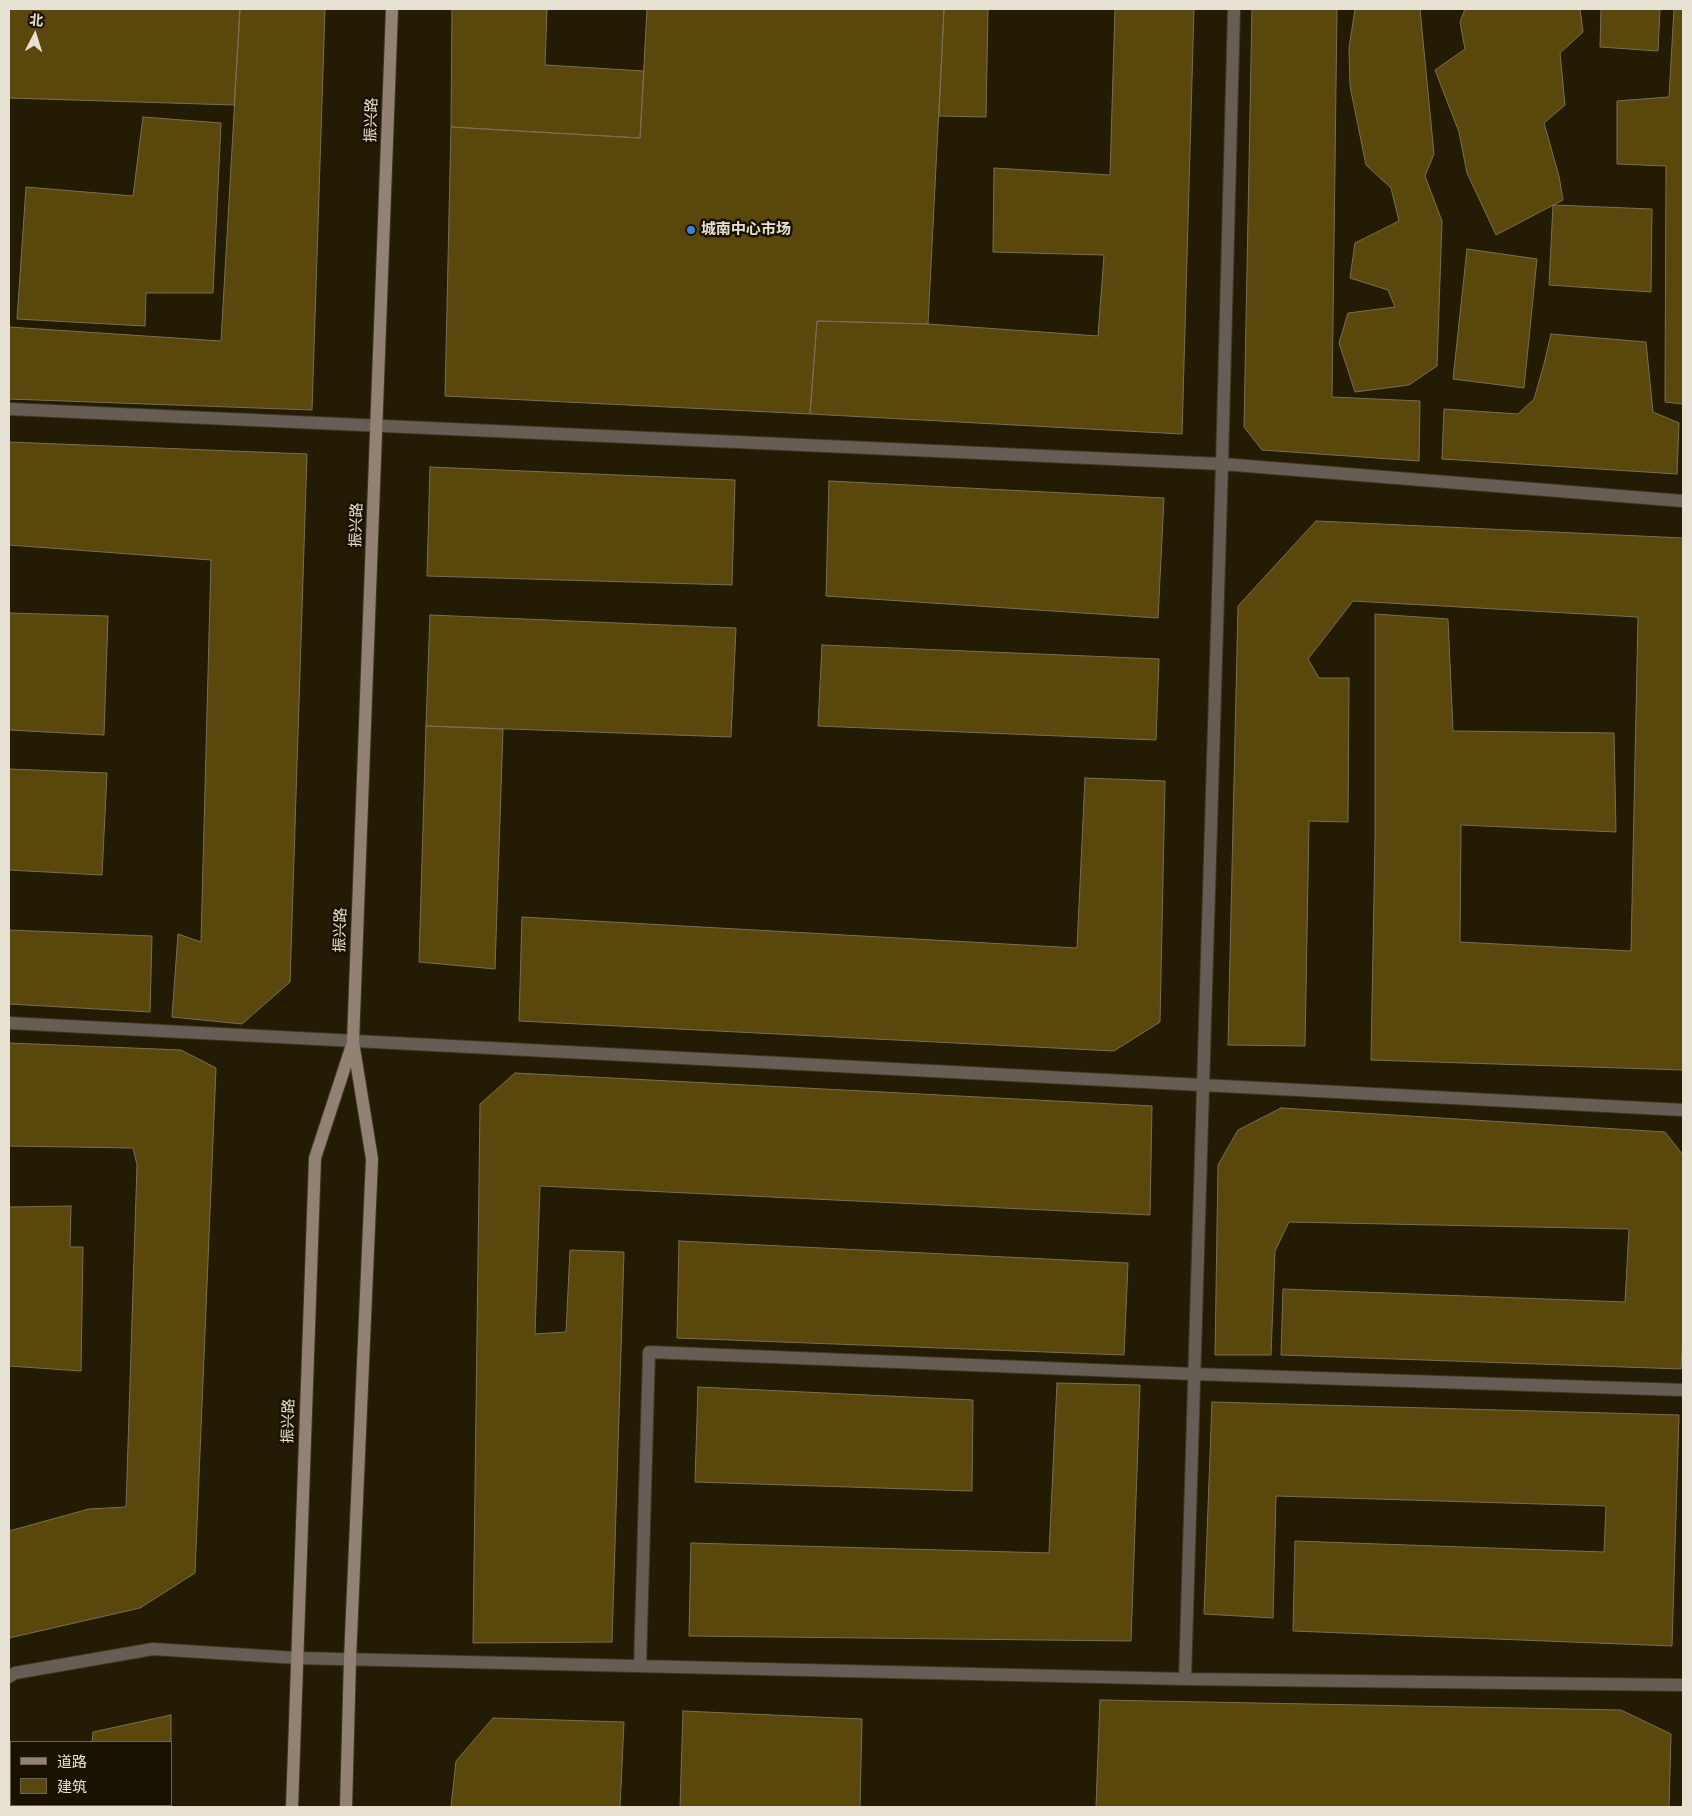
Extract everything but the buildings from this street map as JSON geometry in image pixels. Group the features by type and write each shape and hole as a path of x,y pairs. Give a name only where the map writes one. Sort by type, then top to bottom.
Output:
{"main road":[{"name":"振兴路","path":"346,1807 350,1659 372,1159 353,1042 392,9"},
{"name":"振兴路","path":"292,1807 315,1158 353,1042"}],"street":[{"path":"1185,1679 1234,9"},
{"path":"9,409 1222,464 1683,501"},
{"path":"9,1023 1683,1110"},
{"path":"640,1666 648,1352 1194,1374 1683,1390"},
{"path":"9,1677 15,1673 153,1649 297,1658 1185,1679 1683,1685"}],"place":[{"name":"城南中心市场","path":"691,230"}]}
